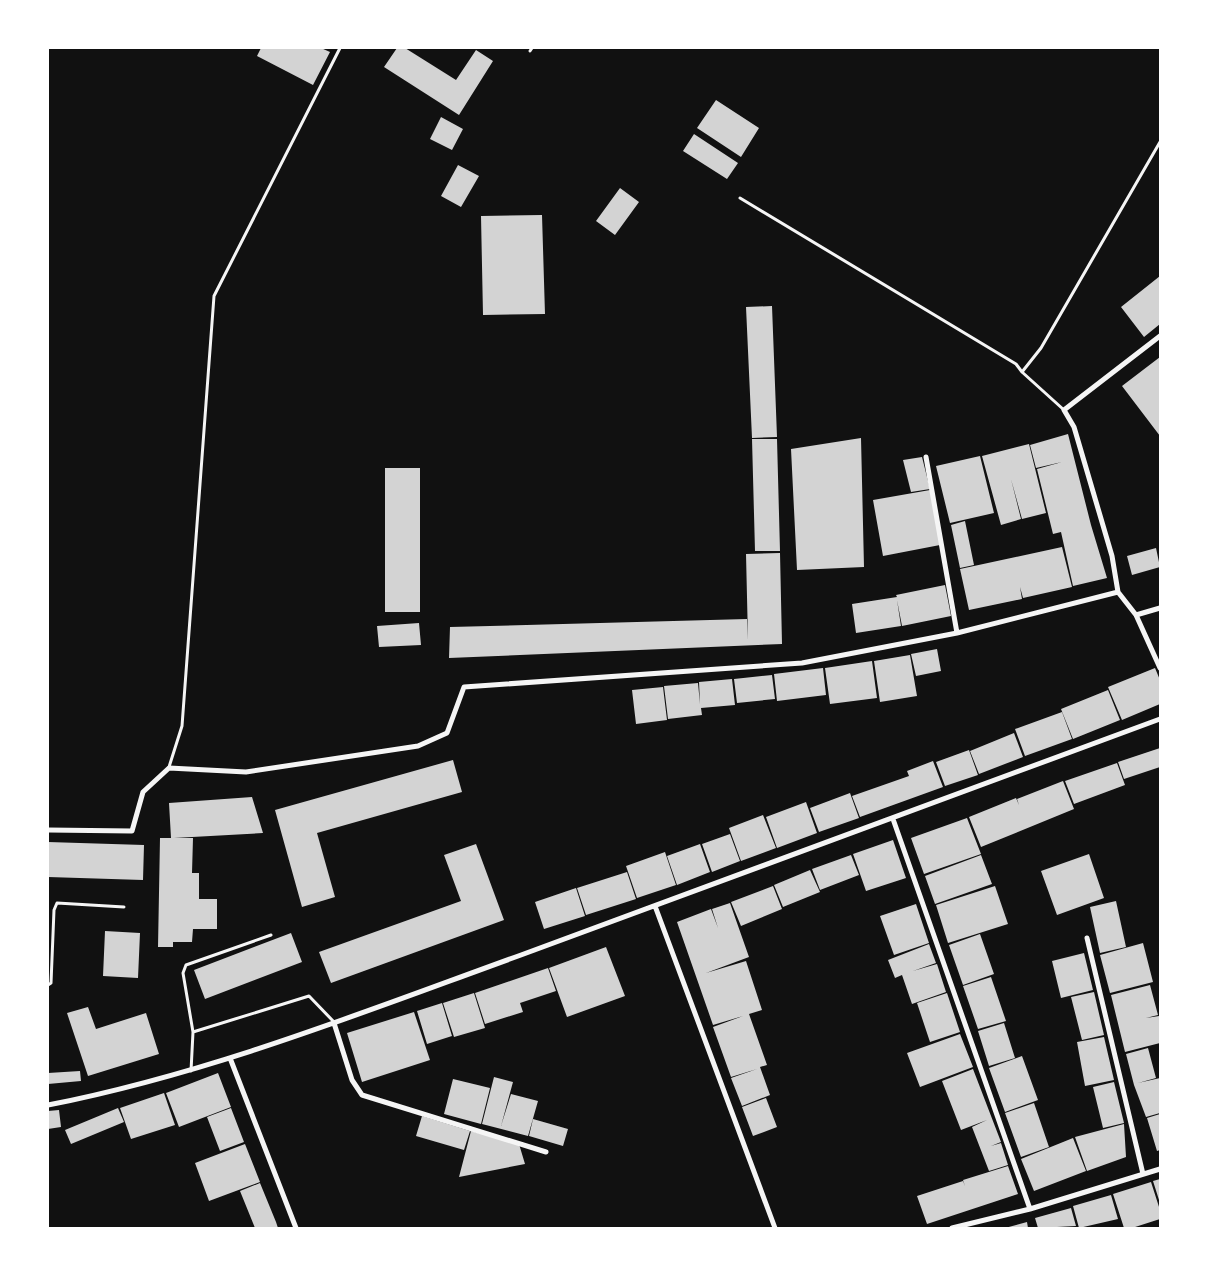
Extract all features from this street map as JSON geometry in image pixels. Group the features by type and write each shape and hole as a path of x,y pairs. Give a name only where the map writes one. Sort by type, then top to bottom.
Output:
{"street":[{"path":"1160,336 1064,410 1074,427 1112,556 1118,592 1136,615 1160,668"},
{"path":"926,457 957,634"},
{"path":"48,830 132,831 143,792 169,768 246,772 418,746 447,733 464,687 802,663 957,634 1118,592"},
{"path":"1136,615 1160,608"},
{"path":"48,1104 102,1094 191,1071 334,1023 893,819 1160,719"},
{"path":"893,819 1030,1209"},
{"path":"655,906 776,1228"},
{"path":"1087,938 1143,1174"},
{"path":"334,1023 352,1080 362,1095 546,1152"},
{"path":"230,1058 296,1228"},
{"path":"952,1228 1030,1209 1160,1168"}],"lane":[{"path":"169,768 182,726 214,296 340,48"},
{"path":"1022,372 1041,348 1160,142"},
{"path":"740,198 1016,364 1022,372 1064,410"},
{"path":"48,985 52,983 54,910 57,903 124,908"},
{"path":"191,1071 193,1032 183,972 186,965 271,934"},
{"path":"193,1032 309,996 334,1023"}],"building":[{"path":"261,48 321,48 330,52 313,85 257,56"},
{"path":"397,48 405,48 456,80 476,50 493,61 459,115 384,67"},
{"path":"716,100 759,128 741,157 697,128"},
{"path":"441,117 463,129 452,150 430,139"},
{"path":"694,134 738,163 727,179 683,151"},
{"path":"458,165 479,176 461,207 441,196"},
{"path":"620,188 639,202 615,235 596,221"},
{"path":"542,215 545,314 483,315 481,216"},
{"path":"1160,276 1160,324 1144,337 1121,307"},
{"path":"772,306 777,437 752,438 746,307"},
{"path":"1160,357 1160,436 1122,386"},
{"path":"1068,434 1091,525 1107,578 1073,586 1061,532 1053,534 1037,469 1062,462 1036,468 1030,445"},
{"path":"861,438 864,567 797,570 791,449"},
{"path":"752,439 777,439 780,551 755,551"},
{"path":"1029,444 1046,513 1022,519 1011,479 1021,519 1001,525 982,456"},
{"path":"980,456 994,513 950,523 936,466"},
{"path":"922,457 930,489 911,492 903,460"},
{"path":"385,468 420,468 420,612 385,612"},
{"path":"930,490 940,545 883,556 873,500"},
{"path":"965,521 974,565 960,568 951,525"},
{"path":"1062,547 1072,587 1023,598 1020,587 1022,599 969,610 960,569"},
{"path":"1156,548 1160,567 1132,575 1127,556"},
{"path":"780,553 782,644 449,658 450,627 747,619 748,640 746,554"},
{"path":"945,585 951,616 902,626 897,600 901,626 856,633 852,604 897,597 896,595"},
{"path":"419,623 421,645 379,647 377,626"},
{"path":"937,649 941,671 916,676 911,654"},
{"path":"910,655 917,696 880,702 874,661"},
{"path":"872,661 877,698 830,704 825,668"},
{"path":"823,668 826,695 777,701 774,674"},
{"path":"1155,668 1160,680 1160,704 1122,720 1108,687"},
{"path":"772,675 775,699 737,703 734,679"},
{"path":"732,679 735,705 701,708 702,715 668,719 664,686 698,683 700,704 699,682"},
{"path":"663,687 667,720 636,724 632,690"},
{"path":"1108,690 1120,720 1073,739 1061,709"},
{"path":"1062,712 1072,739 1025,756 1015,729"},
{"path":"1014,733 1023,757 979,774 970,751"},
{"path":"1160,748 1160,767 1124,779 1118,762"},
{"path":"969,750 978,775 945,786 936,762"},
{"path":"453,760 462,792 317,833 335,897 302,907 275,810"},
{"path":"933,761 943,787 860,817 852,796 909,776 907,771"},
{"path":"1117,763 1125,785 1074,804 1065,781"},
{"path":"1063,781 1074,809 981,847 969,817 1016,798 1019,805 1017,799"},
{"path":"850,793 859,818 819,832 810,808"},
{"path":"252,797 263,833 174,838 193,838 192,873 199,873 199,899 217,899 217,929 193,929 192,942 173,942 173,947 158,947 160,838 171,838 169,803"},
{"path":"806,802 817,833 777,848 766,817"},
{"path":"763,815 776,848 741,861 729,828"},
{"path":"967,818 981,854 924,874 911,838"},
{"path":"730,834 740,861 712,872 702,844"},
{"path":"893,840 906,878 866,891 853,854"},
{"path":"48,842 144,845 143,880 48,877"},
{"path":"476,844 504,920 331,983 319,952 461,901 444,855"},
{"path":"700,844 710,872 677,885 667,856"},
{"path":"665,852 676,885 637,898 626,866"},
{"path":"1089,854 1104,898 1057,915 1041,871"},
{"path":"851,855 859,875 820,890 812,869"},
{"path":"981,855 992,884 935,904 925,876"},
{"path":"810,870 820,892 783,907 774,885"},
{"path":"627,872 636,899 586,915 577,888"},
{"path":"773,886 782,909 741,926 731,902"},
{"path":"995,886 1008,924 948,943 936,905"},
{"path":"576,888 585,916 544,929 535,902"},
{"path":"1116,901 1126,947 1100,953 1090,907"},
{"path":"730,903 749,957 706,973 746,961 762,1010 749,1014 767,1065 760,1067 770,1095 742,1106 731,1078 757,1069 731,1077 713,1027 743,1016 713,1025 677,922 711,909 718,928 712,909"},
{"path":"916,904 929,943 894,955 880,916"},
{"path":"105,931 140,933 138,978 103,976"},
{"path":"291,933 302,962 205,999 194,970"},
{"path":"980,934 994,974 963,985 949,945"},
{"path":"1143,943 1153,982 1110,993 1100,955"},
{"path":"929,944 936,963 913,971 937,964 946,992 912,1004 902,975 895,978 888,960"},
{"path":"606,947 625,996 567,1017 549,968"},
{"path":"1084,953 1093,990 1061,998 1052,961"},
{"path":"548,968 556,991 520,1003 523,1012 485,1024 475,993"},
{"path":"991,977 1006,1021 978,1029 963,986"},
{"path":"1150,985 1158,1015 1146,1018 1159,1016 1160,1043 1125,1052 1111,995"},
{"path":"1094,992 1104,1035 1082,1040 1071,997"},
{"path":"474,993 485,1028 454,1037 443,1003"},
{"path":"947,993 960,1032 930,1042 917,1003"},
{"path":"442,1003 452,1036 427,1044 417,1011"},
{"path":"88,1007 96,1029 146,1013 159,1054 88,1076 67,1013"},
{"path":"414,1012 430,1060 362,1082 347,1033"},
{"path":"1004,1023 1015,1058 989,1066 978,1031"},
{"path":"960,1034 973,1067 920,1087 907,1053"},
{"path":"1104,1037 1114,1080 1085,1086 1077,1042"},
{"path":"1148,1048 1156,1078 1138,1083 1160,1078 1160,1113 1146,1117 1134,1085 1126,1054"},
{"path":"1022,1056 1038,1100 1005,1112 989,1068"},
{"path":"973,1069 1001,1142 991,1146 1001,1143 1008,1165 989,1171 972,1127 987,1120 961,1130 942,1081"},
{"path":"80,1071 81,1081 48,1084 48,1073"},
{"path":"218,1073 231,1107 179,1127 166,1093"},
{"path":"494,1077 513,1082 501,1126 511,1094 538,1101 528,1136 482,1124"},
{"path":"453,1079 490,1088 481,1124 444,1114"},
{"path":"1114,1082 1124,1123 1103,1128 1093,1087"},
{"path":"164,1093 175,1125 131,1139 120,1108"},
{"path":"766,1098 777,1127 753,1136 742,1107"},
{"path":"1034,1103 1049,1147 1021,1157 1005,1113"},
{"path":"118,1108 124,1122 71,1144 65,1130"},
{"path":"231,1108 244,1142 220,1151 207,1117"},
{"path":"59,1110 61,1127 48,1129 48,1111"},
{"path":"1160,1114 1160,1150 1157,1151 1147,1118"},
{"path":"422,1116 470,1131 464,1150 416,1136"},
{"path":"533,1119 568,1129 563,1146 529,1136"},
{"path":"1124,1124 1126,1157 1087,1171 1075,1137"},
{"path":"471,1131 519,1144 525,1164 459,1177"},
{"path":"1073,1138 1086,1171 1034,1191 1021,1159"},
{"path":"245,1144 260,1182 209,1201 195,1163"},
{"path":"1008,1166 1018,1194 927,1224 917,1196 963,1181 965,1186 963,1180"},
{"path":"1160,1179 1160,1200 1159,1200 1153,1181"},
{"path":"1151,1182 1160,1210 1160,1219 1132,1228 1124,1228 1113,1194"},
{"path":"260,1183 278,1228 255,1228 240,1191"},
{"path":"1111,1195 1118,1219 1079,1228 1073,1206"},
{"path":"1071,1208 1076,1226 1038,1228 1035,1218"},
{"path":"1027,1222 1028,1228 1005,1228"}]}
